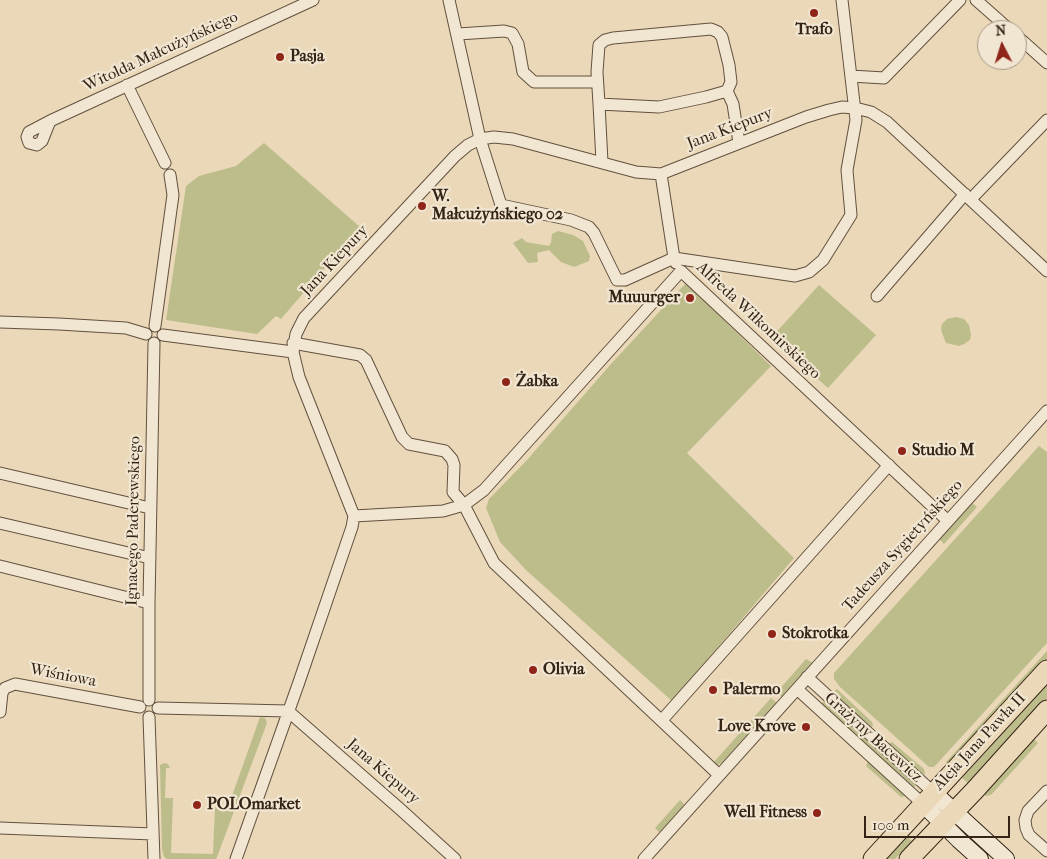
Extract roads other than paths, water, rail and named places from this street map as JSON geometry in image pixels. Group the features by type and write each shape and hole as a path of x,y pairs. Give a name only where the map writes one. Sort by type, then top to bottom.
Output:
{"main road":[{"name":"Aleja Jana Pawła II","path":"873,859 1047,670"},
{"name":"Aleja Jana Pawła II","path":"909,859 1047,710"}],"street":[{"name":"Witolda Małcużyńskiego","path":"50,121 313,0"},
{"path":"450,0 480,139 501,206 570,220 589,227 594,233 617,280 625,280 674,258 795,276 809,272 823,260 851,215 847,170 856,120 842,0"},
{"path":"851,76 884,78 960,0"},
{"path":"976,0 999,20"},
{"path":"599,104 659,107 706,98 727,90 731,82 722,37 718,32 711,29 605,40 599,45 597,82 602,162"},
{"path":"458,34 490,31 512,33 518,44 523,72 534,82 597,82"},
{"path":"1027,45 1047,63"},
{"path":"127,85 165,163"},
{"path":"727,90 733,104 738,143"},
{"name":"Jana Kiepury","path":"293,347 296,334 304,318 455,156 468,145 480,139 494,137 513,139 636,172 661,174 738,143 829,110 842,107 855,108 871,112 887,122 1047,270"},
{"path":"876,296 968,196 1047,120"},
{"name":"Alfreda Wiłkomirskiego","path":"661,174 674,258 681,271 948,520"},
{"path":"155,326 173,195 170,175"},
{"name":"Alfreda Wiłkomirskiego","path":"464,505 484,490 681,271"},
{"path":"0,322 126,328 146,334"},
{"path":"155,326 160,328 163,335 160,341 154,343 148,341 146,334 148,329 155,326"},
{"path":"163,335 360,355 366,360 402,436 409,444 445,451 452,460 454,465 453,492 464,505 494,562 586,651 720,775"},
{"name":"Ignacego Paderewskiego","path":"145,703 154,343"},
{"path":"236,859 354,516 299,376 293,347"},
{"name":"Tadeusza Sygietyńskiego","path":"644,859 1047,411"},
{"path":"662,720 889,465"},
{"path":"0,473 150,508"},
{"path":"354,516 443,511 464,505"},
{"path":"0,523 150,558"},
{"path":"0,566 149,602"},
{"name":"Grażyny Bacewicz","path":"807,677 948,818 980,859"},
{"name":"Wiśniowa","path":"0,712 2,693 5,688 15,684 145,703"},
{"name":"Grażyny Bacewicz","path":"797,689 929,799"},
{"path":"154,701 158,708 155,715 149,717 143,715 145,703 154,701"},
{"path":"158,708 288,712"},
{"name":"Jana Kiepury","path":"288,712 400,809 454,859"},
{"path":"149,717 154,859"},
{"path":"1047,791 1028,811 1025,820 1029,835 1047,851"},
{"name":"Grażyny Bacewicz","path":"948,818 1006,859"},
{"path":"0,828 153,834"}],"place":[{"name":"Trafo","path":"814,13"},
{"name":"Pasja","path":"280,57"},
{"name":"W. Małcużyńskiego 02","path":"422,206"},
{"name":"Muuurger","path":"690,298"},
{"name":"Żabka","path":"506,382"},
{"name":"Studio M","path":"902,451"},
{"name":"Stokrotka","path":"772,634"},
{"name":"Olivia","path":"533,670"},
{"name":"Palermo","path":"713,690"},
{"name":"Love Krove","path":"806,727"},
{"name":"POLOmarket","path":"197,805"},
{"name":"Well Fitness","path":"817,813"}]}
